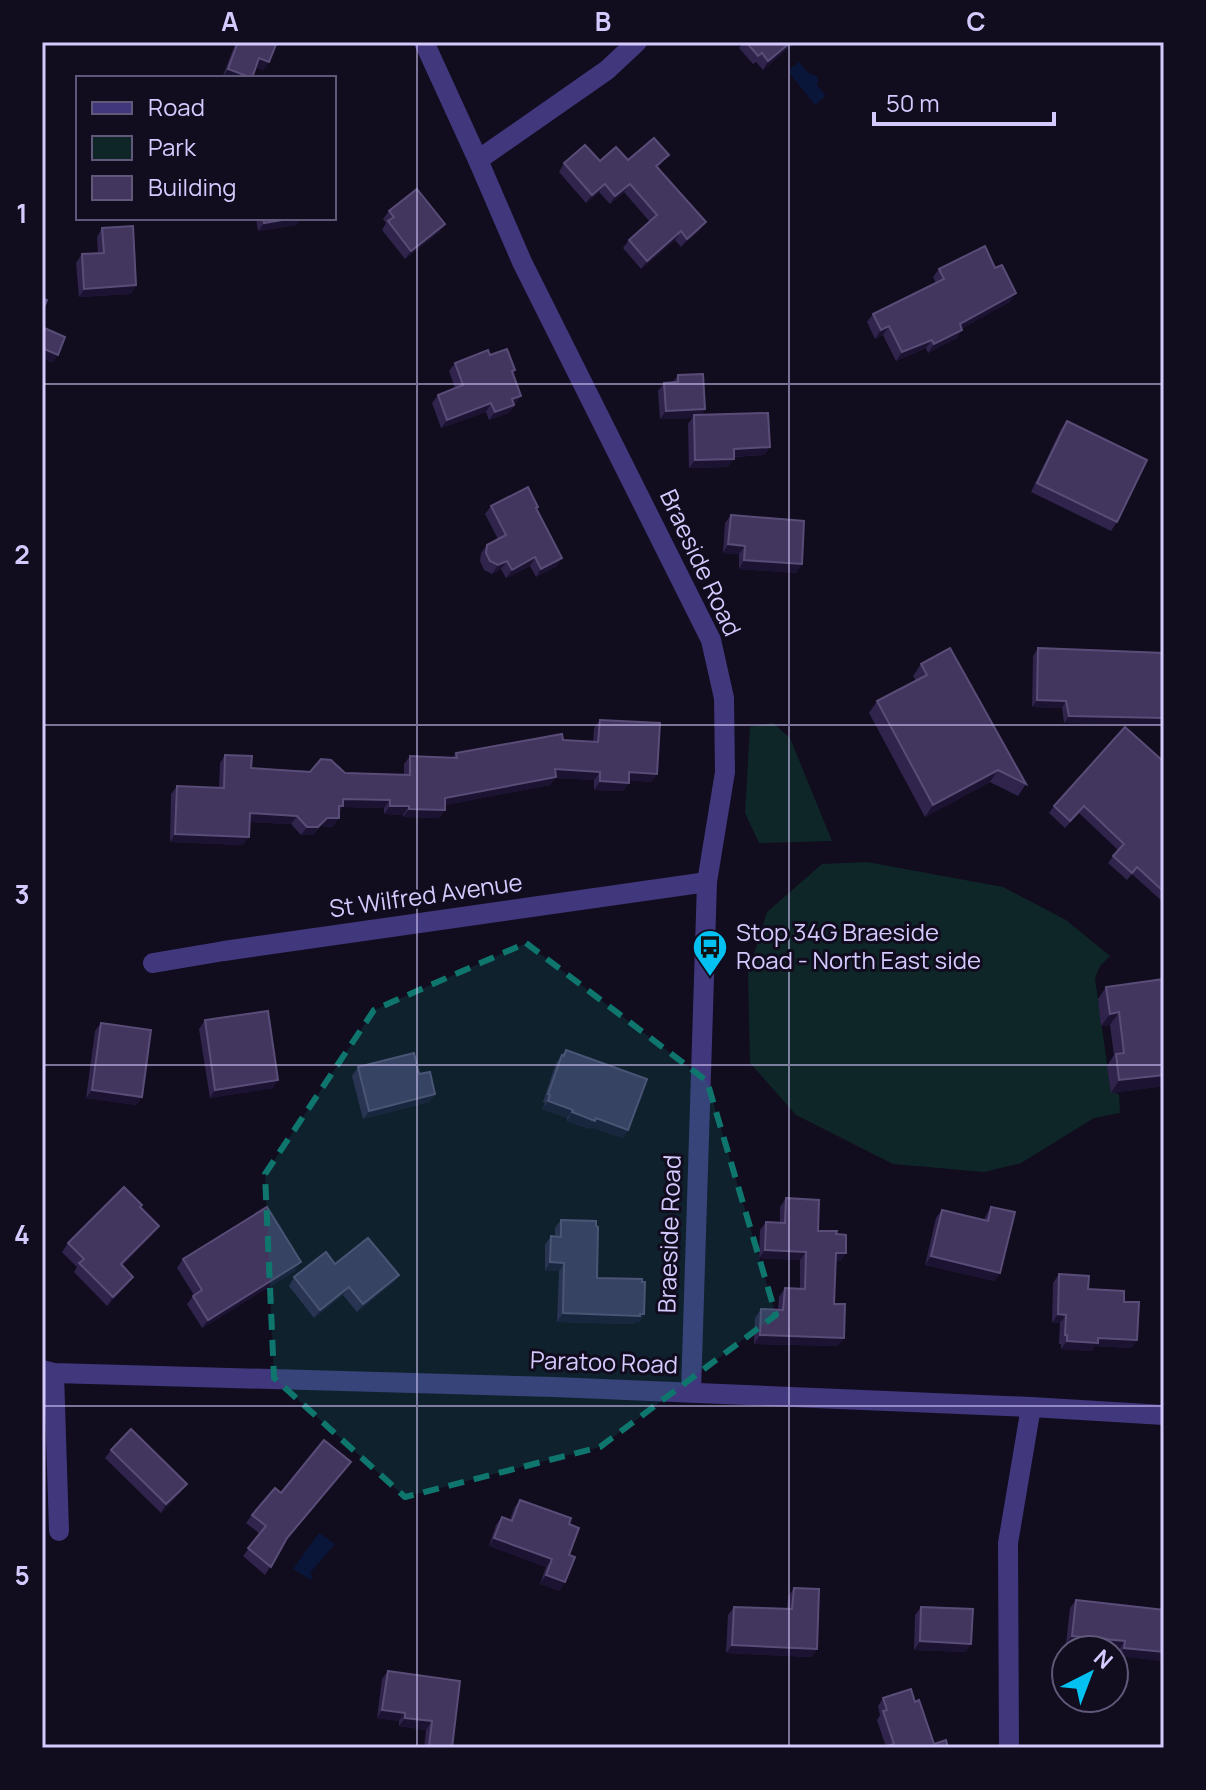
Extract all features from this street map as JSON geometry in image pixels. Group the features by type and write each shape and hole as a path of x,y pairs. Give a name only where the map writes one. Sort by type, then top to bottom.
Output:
{"street":[{"name":"Braeside Road","path":"424,42 522,262 711,640 724,698 725,772 707,882 691,1392"},
{"path":"478,160 607,70 637,42"},
{"name":"St Wilfred Avenue","path":"153,963 707,882"},
{"path":"48,1371 59,1531"},
{"name":"Paratoo Road","path":"48,1371 691,1392 1164,1415"},
{"path":"1009,1748 1008,1543 1031,1407"}],"highlighted area":[{"path":"526,943 707,1081 776,1315 600,1447 405,1497 274,1378 265,1174 374,1010"}],"green space":[{"path":"773,723 790,738 832,841 759,843 745,813 750,727"},
{"path":"867,862 1003,887 1066,920 1110,956 1100,966 1095,978 1111,1092 1119,1094 1120,1113 1094,1118 1021,1163 984,1172 893,1164 796,1115 750,1063 748,973 767,912 822,864"}],"water":[{"path":"799,62 808,73 817,76 817,85 826,96 815,105 788,71"},
{"path":"319,1533 335,1544 310,1573 313,1577 311,1580 293,1569"}],"building":[{"path":"238,42 277,42 269,62 259,58 253,76 228,69"},
{"path":"746,42 791,42 768,61 762,53 758,56"},
{"path":"654,138 669,155 656,166 706,222 687,239 681,231 647,261 629,240 657,215 630,184 615,196 605,184 592,195 564,163 585,145 600,161 616,147 628,160"},
{"path":"417,189 445,224 411,251 388,221 394,217 389,211"},
{"path":"133,226 136,285 84,289 82,254 104,253 102,228"},
{"path":"985,246 995,268 1002,265 1016,293 960,324 962,330 934,344 932,340 902,352 889,326 881,330 873,314 944,279 939,269"},
{"path":"42,327 65,337 58,355 42,348"},
{"path":"507,349 521,396 512,399 514,405 495,412 491,403 447,420 438,395 463,385 455,363 488,350 490,355"},
{"path":"703,374 705,409 666,411 664,383 678,382 678,375"},
{"path":"768,413 770,447 734,449 734,459 695,460 694,415"},
{"path":"1067,421 1147,460 1117,522 1037,483"},
{"path":"528,487 562,558 541,569 535,557 512,570 507,561 498,565 490,561 486,553 487,545 506,535 491,506"},
{"path":"731,515 804,521 802,564 744,560 745,546 728,544"},
{"path":"950,648 1026,784 998,770 933,805 877,701 927,675 921,664"},
{"path":"1038,648 1164,653 1164,718 1069,716 1066,701 1037,700"},
{"path":"600,720 660,723 657,774 629,772 629,783 600,781 600,772 555,769 556,777 445,798 445,810 390,806 390,800 343,799 343,806 339,806 339,818 327,818 318,827 307,827 297,816 250,813 249,837 175,834 177,786 224,788 225,755 252,756 251,768 310,772 321,759 331,760 345,773 410,775 410,756 457,758 456,753 562,734 563,740 598,742"},
{"path":"1125,727 1164,762 1164,892 1137,867 1132,873 1113,856 1124,844 1084,806 1070,821 1054,806"},
{"path":"1164,979 1164,1075 1119,1080 1116,1054 1124,1053 1119,1012 1110,1014 1106,987"},
{"path":"268,1011 278,1080 215,1090 205,1020"},
{"path":"101,1023 151,1030 142,1097 92,1090"},
{"path":"566,1050 647,1079 628,1130 596,1118 595,1121 548,1101"},
{"path":"414,1053 419,1074 430,1072 435,1094 369,1111 358,1067"},
{"path":"124,1187 159,1226 121,1264 133,1277 113,1297 79,1263 84,1259 68,1243"},
{"path":"786,1198 819,1200 818,1231 837,1231 836,1234 846,1235 846,1253 836,1253 834,1304 845,1304 844,1338 760,1335 761,1309 783,1310 785,1288 805,1289 806,1252 765,1250 766,1222 785,1223"},
{"path":"267,1207 301,1262 208,1320 193,1296 202,1290 183,1259"},
{"path":"991,1207 1015,1212 1000,1273 931,1256 942,1210 988,1221"},
{"path":"561,1220 596,1221 597,1278 642,1279 645,1282 644,1314 563,1313 564,1263 550,1262 551,1236 561,1237"},
{"path":"368,1238 399,1275 363,1304 349,1287 320,1310 294,1277 326,1252 335,1264"},
{"path":"1059,1274 1089,1276 1088,1289 1124,1291 1124,1302 1139,1302 1137,1340 1098,1338 1098,1343 1067,1341 1066,1315 1058,1314"},
{"path":"131,1429 187,1484 166,1504 111,1450"},
{"path":"324,1440 351,1462 287,1538 271,1567 248,1548 266,1526 252,1515 275,1488 281,1493"},
{"path":"520,1500 571,1518 569,1524 579,1528 569,1555 575,1557 565,1582 546,1575 552,1559 494,1538 502,1517 512,1521"},
{"path":"794,1588 819,1589 817,1649 732,1645 734,1607 792,1609"},
{"path":"1076,1600 1164,1610 1164,1652 1130,1649 1130,1634 1072,1634"},
{"path":"921,1607 973,1609 971,1644 920,1641"},
{"path":"388,1671 460,1681 452,1748 429,1746 432,1721 405,1718 405,1713 382,1710"},
{"path":"911,1689 915,1702 919,1700 934,1744 946,1740 948,1748 882,1748 894,1744 883,1711 887,1710 883,1698"}],"place":[{"name":"Stop 34G Braeside Road - North East side","path":"710,978"}]}
